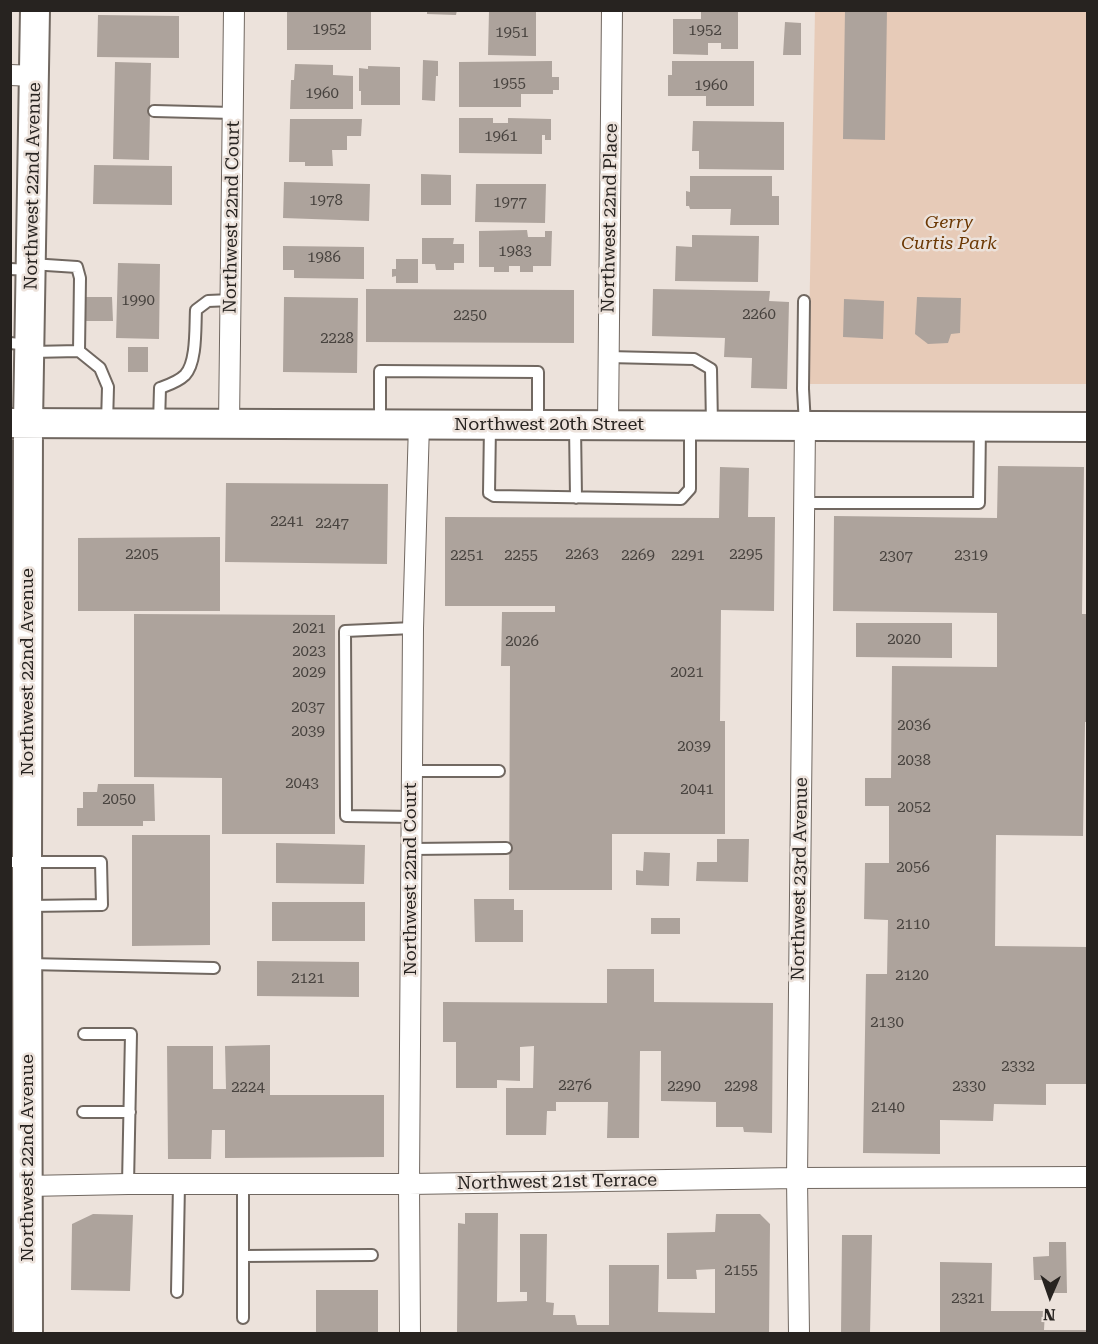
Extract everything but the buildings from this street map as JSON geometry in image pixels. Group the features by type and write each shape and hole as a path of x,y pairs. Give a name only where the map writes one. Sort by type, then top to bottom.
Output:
{"main road":[{"name":"Northwest 22nd Avenue","path":"28,1334 27,1186 23,1155 27,906 19,862 24,501 20,423 24,268 23,75 35,10"},
{"name":"Northwest 20th Street","path":"20,423 1088,427"}],"street":[{"name":"Northwest 22nd Court","path":"229,424 234,10"},
{"name":"Northwest 22nd Place","path":"608,425 612,10"},
{"name":"Northwest 22nd Court","path":"410,1334 413,628 419,424"},
{"name":"Northwest 23rd Avenue","path":"799,1334 797,1178 805,425"},
{"name":"Northwest 21st Terrace","path":"27,1186 1088,1177"}],"lane":[{"path":"154,111 233,113"},
{"path":"24,268 77,267 80,278 79,351"},
{"path":"159,424 160,388 177,381 192,364 196,310 208,301 231,300"},
{"path":"804,301 805,425"},
{"path":"23,347 79,351 100,368 108,387 107,423"},
{"path":"490,424 489,492 494,496 681,499 690,489 711,369 694,359 608,357"},
{"path":"380,424 380,371 538,372 538,424"},
{"path":"575,424 576,498"},
{"path":"804,503 980,503 980,427"},
{"path":"412,817 346,816 345,631 413,628"},
{"path":"412,771 499,771"},
{"path":"412,849 506,848"},
{"path":"19,862 102,862 102,905 27,906"},
{"path":"27,964 214,968"},
{"path":"84,1034 131,1034 129,1184"},
{"path":"83,1112 129,1112"},
{"path":"177,1292 179,1184"},
{"path":"243,1184 243,1318"},
{"path":"243,1256 372,1255"}],"green space":[{"name":"Gerry Curtis Park","path":"815,11 1087,11 1087,384 808,384"}]}
